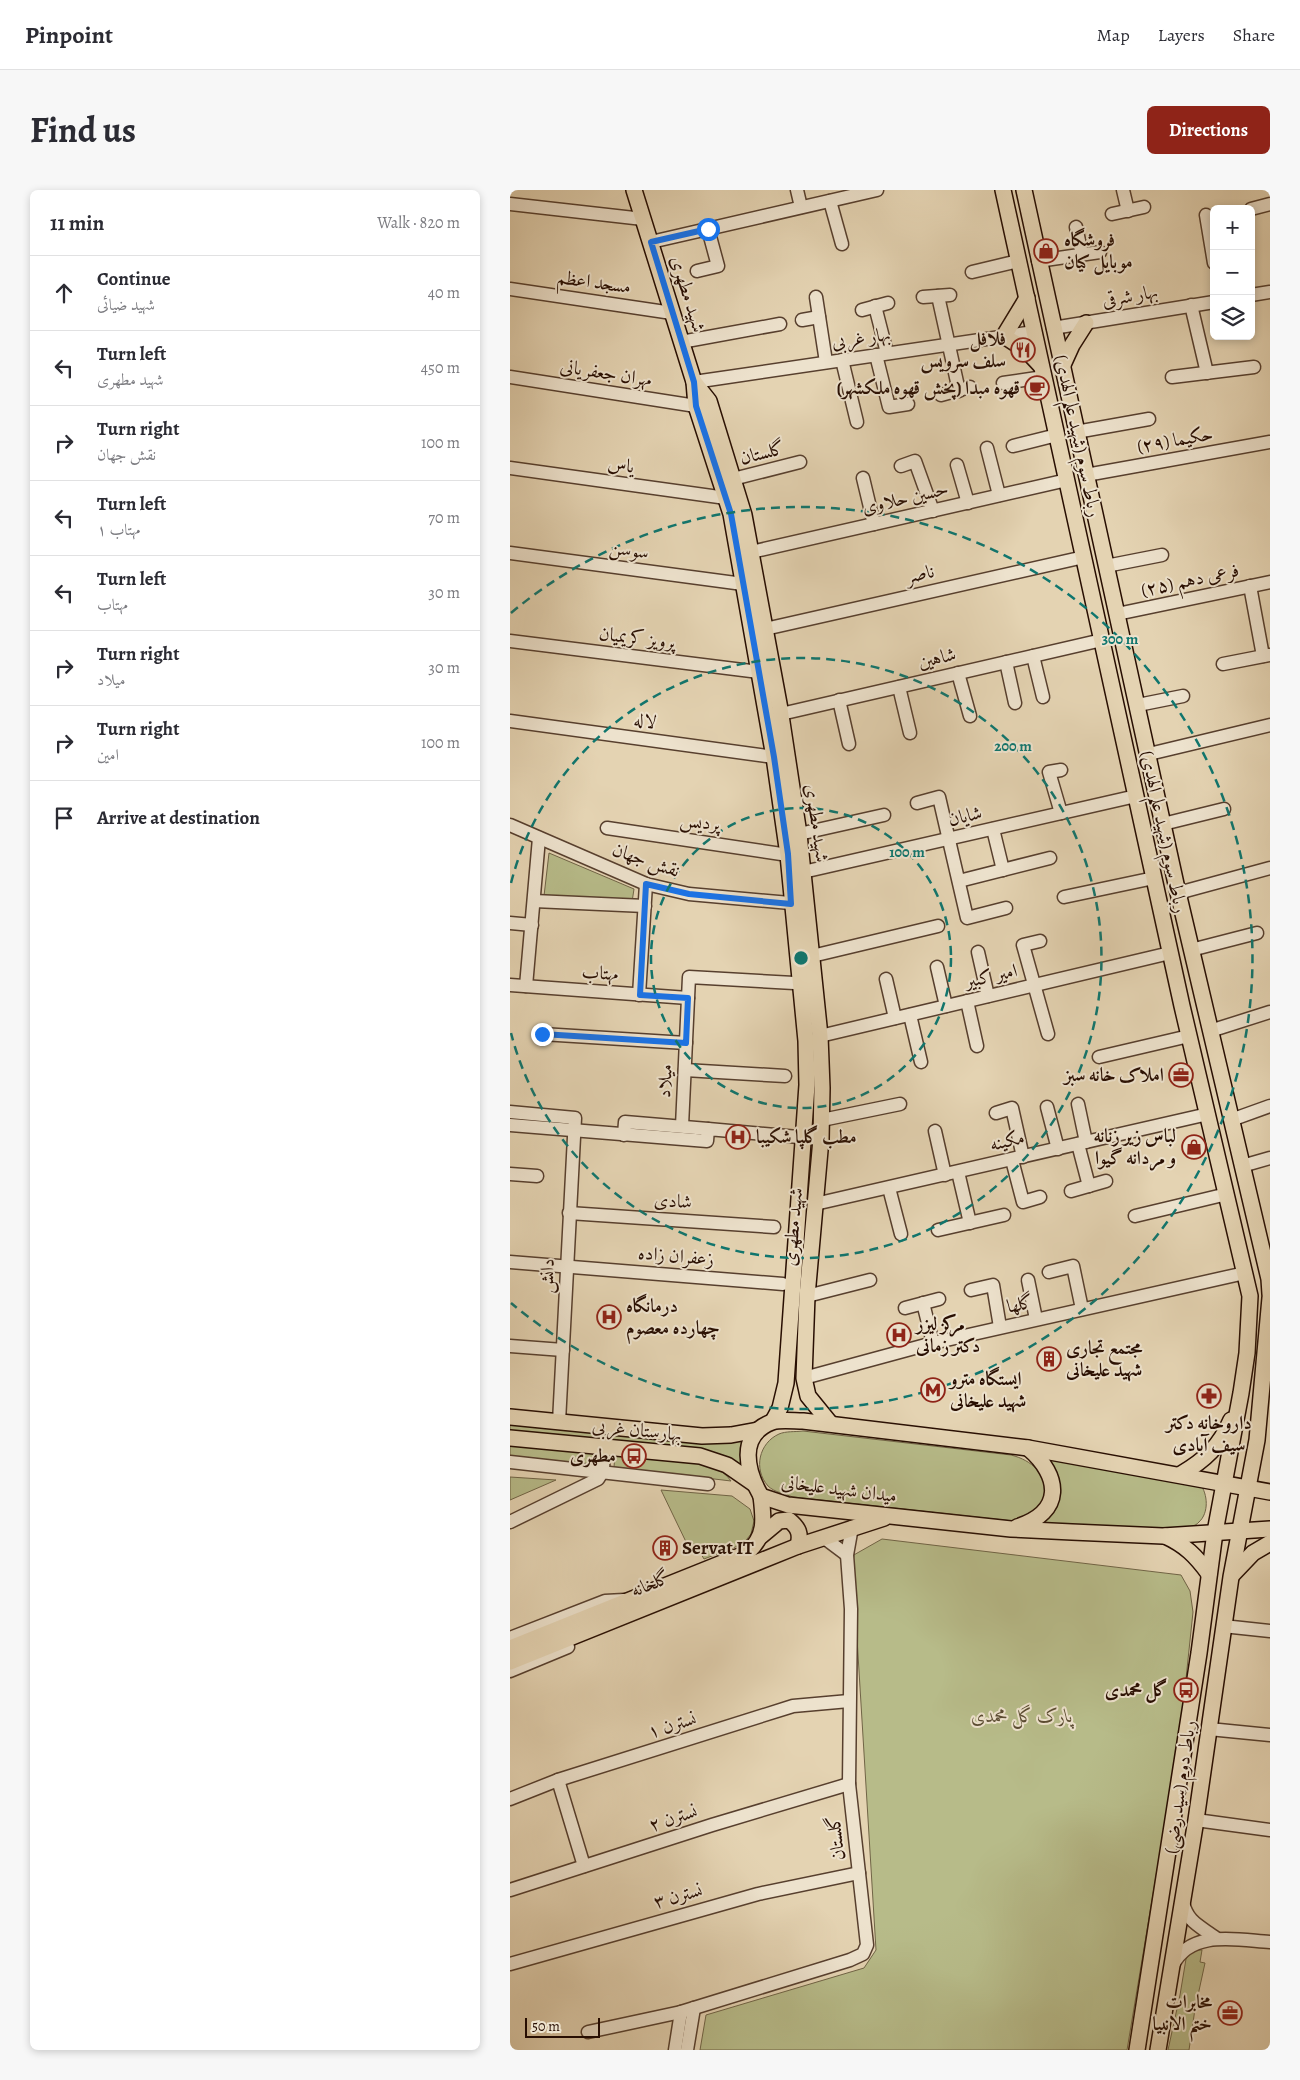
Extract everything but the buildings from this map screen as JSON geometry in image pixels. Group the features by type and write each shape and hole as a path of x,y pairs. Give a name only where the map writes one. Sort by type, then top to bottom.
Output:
{"main road":[{"name":"شهید مطهری","path":"634,190 694,382 696,406 731,514 774,757 788,854 812,956 820,1036 822,1120 807,1296 804,1378 808,1396 830,1424"},
{"name":"رباط سوم (شهید علم الهدی)","path":"1003,190 1170,953 1250,1296 1247,1353 1234,1434 1223,1483"},
{"name":"رباط سوم (شهید علم الهدی)","path":"1024,190 1038,261 1191,950 1230,1120 1266,1250 1270,1294"},
{"path":"1027,298 1004,336 1027,351 1043,372"},
{"path":"1062,367 1072,345 1086,323"},
{"path":"1034,332 1053,328"},
{"name":"شهید مطهری","path":"694,382 709,401 744,515 780,714 799,834 803,872 799,904 806,1041 805,1137 786,1383 773,1421"},
{"path":"1112,684 1119,690 1128,688 1132,682"},
{"path":"1122,732 1128,726 1136,725 1143,729"},
{"path":"1240,1531 1257,1440 1268,1353 1270,1298"},
{"path":"1264,1384 1270,1401"},
{"path":"1181,1474 1199,1464 1213,1451 1224,1436 1241,1393"},
{"name":"بهارستان غربی","path":"510,1417 702,1436 731,1435 758,1430"},
{"path":"758,1430 773,1421 830,1424 1028,1448 1181,1474 1270,1492"},
{"name":"میدان شهید علیخانی","path":"758,1430 751,1442 747,1459 753,1483 761,1496 788,1505 1011,1529 1163,1536 1270,1529"},
{"path":"1234,1434 1236,1446 1243,1451 1250,1450 1257,1440"},
{"name":"بهارستان غربی","path":"510,1438 700,1456 716,1460 753,1483"},
{"path":"1011,1529 1032,1522 1043,1514 1051,1500 1054,1489 1050,1473 1041,1458 1028,1448"},
{"path":"1215,1532 1223,1483"},
{"path":"761,1496 764,1522 761,1536"},
{"name":"گلخانه","path":"510,1648 823,1537 891,1516"},
{"name":"گلخانه","path":"510,1662 747,1553 761,1536 779,1521 789,1520 798,1527 801,1536 798,1546"},
{"name":"رباط دوم (سید رضی)","path":"1158,2050 1196,1820 1223,1626 1240,1531"},
{"name":"رباط دوم (سید رضی)","path":"1137,2050 1199,1653 1215,1532"},
{"path":"1163,1536 1180,1542 1193,1553 1209,1574"},
{"path":"1231,1576 1254,1553 1270,1543"},
{"path":"1199,1653 1205,1650 1219,1655"}],"street":[{"path":"797,190 801,208"},
{"path":"651,242 877,190"},
{"path":"1123,190 1128,212"},
{"path":"830,201 842,244"},
{"path":"510,204 643,219"},
{"path":"1255,208 1270,204"},
{"path":"1112,214 1144,207"},
{"path":"1206,215 1212,250"},
{"path":"1076,227 1082,254"},
{"path":"697,271 718,266 708,229"},
{"path":"1038,261 1100,252"},
{"path":"972,272 1018,261"},
{"name":"مسجد اعظم","path":"510,289 672,313"},
{"path":"1255,294 1270,292"},
{"path":"923,297 944,296 948,344 964,389 941,395"},
{"path":"816,297 826,362"},
{"path":"862,310 888,302"},
{"name":"بهار شرقی","path":"1053,328 1210,302"},
{"path":"1190,305 1207,373"},
{"path":"875,306 889,407 908,404"},
{"path":"802,320 819,317"},
{"path":"681,342 780,324"},
{"name":"بهار غربی","path":"694,382 1034,332"},
{"path":"842,360 857,422"},
{"path":"1172,377 1254,367"},
{"path":"1003,384 1043,372"},
{"name":"مهران جعفریانی","path":"510,377 696,406"},
{"path":"1076,432 1149,419"},
{"path":"1013,446 1057,435"},
{"name":"حکیما (۲۹)","path":"1086,475 1270,442"},
{"path":"987,448 1000,495"},
{"path":"901,466 915,461 933,511"},
{"name":"گلستان","path":"733,479 800,462"},
{"path":"957,465 968,503"},
{"name":"یاس","path":"510,468 726,498"},
{"path":"864,478 874,524"},
{"name":"حسین حلاوی","path":"751,552 1067,480"},
{"name":"سوسن","path":"510,553 743,584"},
{"path":"1106,566 1162,555"},
{"name":"ناصر","path":"765,629 1084,556"},
{"name":"فرعی دهم (۲۵)","path":"1117,614 1270,582"},
{"path":"1223,664 1266,655 1250,586"},
{"name":"پرویز کریمیان","path":"510,640 759,672"},
{"name":"شاهین","path":"780,714 1102,640"},
{"path":"1033,656 1043,697"},
{"path":"1006,662 1015,703"},
{"path":"958,673 970,716"},
{"path":"899,687 910,733"},
{"path":"1138,705 1183,696"},
{"path":"839,700 849,744"},
{"name":"لاله","path":"510,721 774,757"},
{"path":"1149,754 1270,725"},
{"path":"1055,771 1061,813"},
{"name":"شایان","path":"803,872 1136,796"},
{"path":"916,803 938,797 967,918 1006,908"},
{"path":"1163,824 1224,809"},
{"path":"799,834 884,815"},
{"name":"نقش جهان","path":"510,825 646,884 689,894 799,904"},
{"name":"پردیس","path":"607,828 788,854"},
{"path":"993,828 1003,870"},
{"path":"526,986 539,838"},
{"path":"958,881 1050,858"},
{"path":"1178,893 1270,868"},
{"path":"1064,898 1154,878"},
{"path":"640,995 646,884"},
{"path":"534,901 644,906"},
{"path":"510,923 532,925"},
{"path":"812,956 938,926"},
{"path":"1191,950 1257,933"},
{"path":"1040,941 1023,945 1036,985 1048,1034"},
{"path":"978,952 988,996"},
{"name":"امیر کبیر","path":"820,1036 1170,953"},
{"path":"937,967 946,1006"},
{"name":"میلاد","path":"682,1126 689,977 794,983"},
{"path":"886,979 895,1018"},
{"name":"مهتاب","path":"510,985 688,998"},
{"path":"967,1001 977,1046"},
{"path":"1210,1031 1270,1012"},
{"path":"910,1015 921,1062"},
{"path":"542,1034 686,1043"},
{"path":"1100,1057 1189,1036"},
{"path":"684,1070 785,1076"},
{"path":"822,1120 900,1104"},
{"path":"1078,1104 1089,1186"},
{"path":"1230,1120 1270,1106"},
{"path":"1047,1107 1058,1149"},
{"path":"996,1113 1012,1108 1023,1202 1040,1197"},
{"path":"510,1112 575,1118 574,1131"},
{"name":"مکینه","path":"815,1204 1208,1114"},
{"path":"624,1135 625,1122 821,1139"},
{"path":"510,1125 707,1141 708,1129"},
{"name":"دانش","path":"559,1422 574,1131"},
{"path":"935,1131 945,1175"},
{"path":"1242,1166 1270,1158"},
{"path":"958,1172 970,1223"},
{"path":"510,1174 536,1176"},
{"path":"1071,1191 1106,1181"},
{"path":"889,1188 901,1234"},
{"path":"1135,1216 1227,1194"},
{"name":"شادی","path":"569,1213 774,1227"},
{"path":"938,1230 1004,1215"},
{"name":"زعفران زاده","path":"510,1262 783,1284"},
{"path":"1049,1272 1073,1266 1082,1309"},
{"name":"گلها","path":"804,1378 933,1342 1245,1273"},
{"path":"807,1296 870,1280"},
{"path":"1028,1280 1036,1319"},
{"path":"972,1290 993,1285 1000,1327"},
{"path":"905,1308 939,1298"},
{"path":"923,1303 933,1342"},
{"path":"510,1346 563,1350"},
{"path":"510,1522 598,1479 603,1471 604,1446"},
{"path":"510,1462 708,1484"},
{"name":"گلستان","path":"588,2032 681,2012 850,1960 863,1954 867,1945 849,1784 851,1610 847,1555 852,1527"},
{"path":"823,1537 847,1555"},
{"path":"510,1638 605,1601 634,1605"},
{"path":"510,1670 612,1628 634,1605"},
{"path":"1223,1626 1270,1631"},
{"name":"نسترن ۱","path":"510,1799 558,1780 793,1706 849,1701"},
{"path":"1209,1729 1270,1735"},
{"path":"558,1780 584,1866"},
{"name":"نسترن ۲","path":"510,1890 712,1825 849,1784"},
{"path":"1196,1820 1270,1830"},
{"name":"نسترن ۳","path":"510,1964 758,1894 859,1874"},
{"path":"1183,1902 1185,1912 1190,1920 1216,1938"},
{"path":"1172,1966 1182,1950 1216,1938 1270,1942"},
{"path":"687,2050 694,2008"},
{"path":"675,2050 681,2012"}],"green space":[{"path":"549,853 634,889 632,902 544,896"},
{"path":"510,1424 712,1443 735,1441 747,1437 743,1468 693,1451 510,1431"},
{"path":"803,1431 1011,1455 1026,1461 1043,1478 1044,1499 1038,1508 1028,1516 1013,1521 793,1497 768,1486 761,1472 760,1457 772,1438 782,1433"},
{"path":"510,1442 597,1450 596,1465 510,1457"},
{"path":"615,1454 678,1458 695,1461 722,1472 731,1481 614,1467"},
{"path":"1045,1456 1200,1484 1205,1493 1206,1509 1197,1524 1180,1529 1037,1524 1046,1516"},
{"path":"510,1477 556,1480 510,1500"},
{"path":"661,1490 732,1496 750,1509 754,1521 751,1534 743,1544 704,1559 695,1544 688,1546"},
{"name":"پارک گل محمدی","path":"882,1539 1181,1575 1190,1591 1193,1612 1181,1726 1127,2050 700,2050 706,2015 864,1968 876,1950 852,1556"},
{"path":"1191,1950 1202,1950 1200,1962 1205,1963 1195,2009 1189,2050 1168,2050 1186,1959"}],"place":[{"name":"فروشگاه موبایل کیان","path":"1046,251"},
{"name":"فلافل سلف سرویس","path":"1023,350"},
{"name":"قهوه مبدا (پخش قهوه ملکشهر)","path":"1037,388"},
{"name":"املاک خانه سبز","path":"1181,1075"},
{"name":"مطب گلپا شکیبا","path":"738,1137"},
{"name":"لباس زیر زنانه و مردانه گیوا","path":"1194,1147"},
{"name":"درمانگاه چهارده معصوم","path":"609,1317"},
{"name":"مرکز لیزر دکتر زمانی","path":"899,1335"},
{"name":"مجتمع تجاری شهید علیخانی","path":"1049,1359"},
{"name":"ایستگاه مترو شهید علیخانی","path":"933,1390"},
{"name":"داروخانه دکتر سیف آبادی","path":"1209,1396"},
{"name":"مطهری","path":"634,1456"},
{"name":"Servat IT","path":"665,1548"},
{"name":"گل محمدی","path":"1186,1690"},
{"name":"مخابرات ختم الانبیا","path":"1230,2013"}],"route":[{"path":"542,1034 686,1043 688,998 640,995 646,884 689,894 791,904 788,854 774,757 731,514 696,406 694,382 651,242 708,229"}]}
